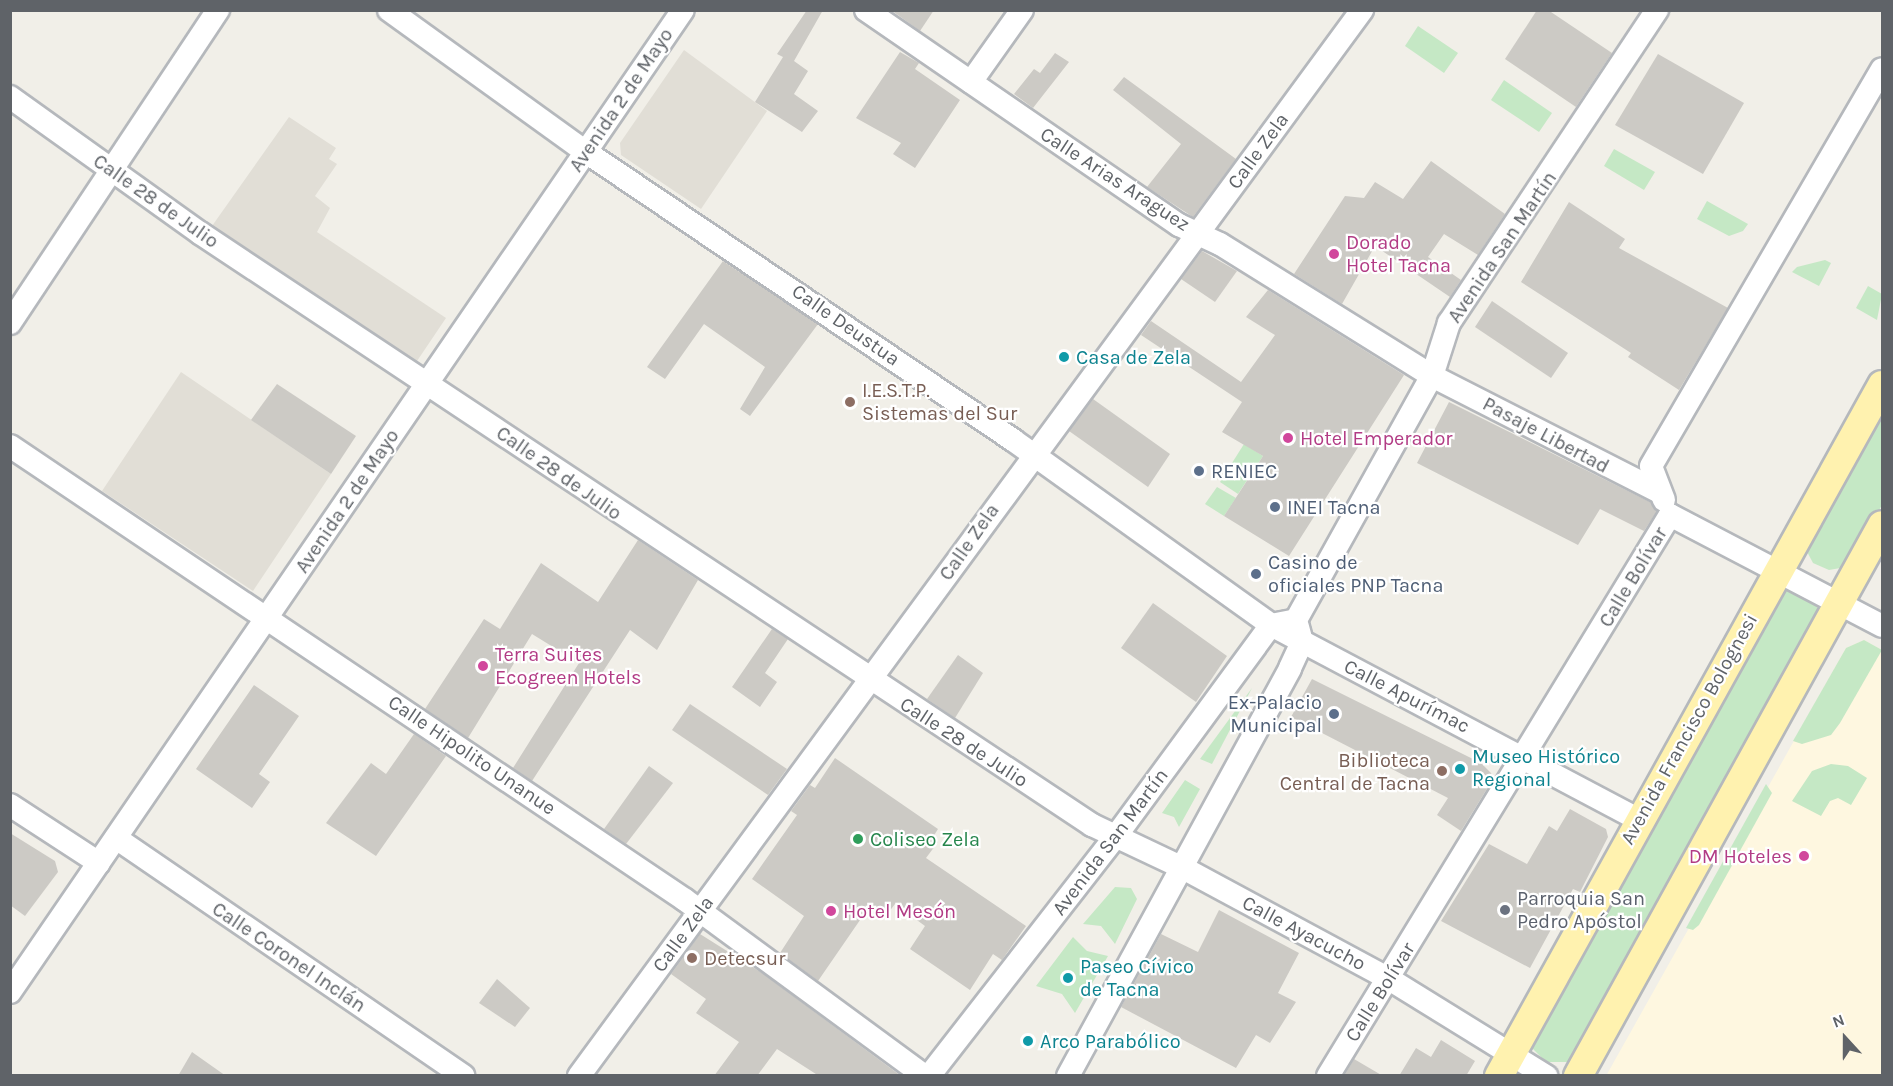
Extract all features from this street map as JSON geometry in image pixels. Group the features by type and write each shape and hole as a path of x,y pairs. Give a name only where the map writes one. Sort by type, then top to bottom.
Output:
{"main road":[{"name":"Avenida Francisco Bolognesi","path":"1505,1065 1882,385"},
{"path":"1578,1076 1758,755 1838,601 1882,525"}],"street":[{"path":"10,323 218,10"},
{"name":"Calle Deustua","path":"389,10 586,152 1033,454 1271,625 1302,642"},
{"name":"Avenida 2 de Mayo","path":"10,992 683,10"},
{"name":"Calle Arias Araguez","path":"866,10 1179,225 1198,233 1432,376"},
{"path":"971,82 1022,10"},
{"name":"Calle Zela","path":"579,1076 871,681 1033,454 1362,10"},
{"name":"Avenida San Martín","path":"1296,620 1432,376 1449,323 1657,10"},
{"name":"Calle Bolívar","path":"1328,1076 1670,515 1651,466 1879,81"},
{"name":"Calle 28 de Julio","path":"10,97 426,385 871,681 1116,836 1183,868"},
{"name":"Pasaje Libertad","path":"1432,376 1660,492"},
{"name":"Calle Hipolito Unanue","path":"10,446 267,617 699,913 927,1076"},
{"path":"1670,515 1778,569 1882,626"},
{"path":"1068,1076 1183,868 1302,642 1296,620 1271,625"},
{"name":"Avenida San Martín","path":"927,1076 1116,836 1271,625"},
{"name":"Calle Apurímac","path":"1302,642 1524,757 1639,820"},
{"path":"10,805 99,863"},
{"name":"Calle Coronel Inclán","path":"116,838 463,1076"},
{"name":"Calle Ayacucho","path":"1183,868 1389,979 1505,1065 1546,1076"}],"shaded area":[{"path":"684,50 767,111 701,209 621,155 620,143"},
{"path":"289,117 336,148 329,159 337,164 315,196 330,208 317,232 446,318 415,364 292,287 212,226"},
{"path":"181,372 331,474 253,591 102,491"},
{"name":"DM Hoteles","path":"1864,640 1882,650 1882,1075 1606,1076 1846,648"}],"green space":[{"path":"1418,26 1458,53 1444,73 1405,46"},
{"path":"1504,80 1552,113 1539,132 1491,100"},
{"path":"1614,149 1655,172 1644,190 1604,166"},
{"path":"1707,201 1748,224 1743,231 1729,236 1697,219"},
{"path":"1825,260 1831,263 1819,286 1792,272 1797,267"},
{"path":"1868,286 1882,294 1877,320 1856,308"},
{"path":"1882,410 1882,505 1846,567 1829,570 1813,563 1804,546"},
{"path":"1244,444 1263,456 1238,494 1220,482"},
{"path":"1217,487 1236,498 1224,516 1205,504"},
{"path":"1780,588 1798,589 1817,603 1818,616 1575,1062 1546,1062 1529,1045"},
{"path":"1864,640 1882,650 1840,723 1831,735 1802,744 1793,741 1846,648"},
{"path":"1252,688 1212,764 1200,759"},
{"path":"1831,764 1848,766 1867,778 1851,805 1838,798 1830,801 1821,816 1792,801 1812,771"},
{"path":"1185,780 1200,789 1179,827 1174,817 1162,813"},
{"path":"1766,784 1772,793 1699,925 1693,930 1686,928"},
{"path":"1115,887 1131,888 1137,899 1115,944 1101,926 1083,924"},
{"path":"1073,937 1087,951 1108,956 1075,1013 1062,994 1036,986"}],"building":[{"path":"807,10 823,10 794,61 808,71 794,94 818,111 802,132 755,102 783,57 777,54"},
{"path":"891,10 934,10 920,31"},
{"path":"1537,10 1548,10 1612,53 1576,107 1505,59"},
{"path":"900,52 919,63 915,69 960,100 915,168 893,154 901,143 856,118"},
{"path":"1055,53 1069,62 1033,108 1014,94 1034,69 1040,73"},
{"path":"1658,54 1744,103 1703,174 1615,125"},
{"path":"1124,77 1236,159 1193,217 1147,187 1181,144 1113,90"},
{"path":"1431,161 1505,214 1478,255 1444,234 1428,257 1461,280 1450,297 1375,246 1342,304 1294,274 1345,196 1364,198 1375,182 1403,199"},
{"path":"1569,202 1625,239 1619,248 1728,308 1679,390 1628,357 1631,353 1521,282"},
{"path":"1202,251 1237,271 1215,302 1181,279"},
{"path":"723,261 818,324 750,416 740,409 765,367 704,324 665,379 647,367"},
{"path":"1268,290 1404,375 1289,556 1224,516 1263,456 1222,432 1242,402 1141,335 1151,321 1241,382 1275,335 1246,317"},
{"path":"1492,301 1568,353 1551,378 1475,327"},
{"path":"277,384 356,436 331,474 251,420"},
{"path":"1093,399 1170,454 1148,487 1069,431"},
{"path":"1449,402 1650,502 1657,511 1644,531 1600,509 1578,545 1417,463"},
{"path":"638,540 698,580 657,650 630,630 532,781 513,768 579,663 532,634 468,738 425,709 484,619 500,629 541,563 598,602"},
{"path":"1153,603 1227,656 1196,702 1121,648"},
{"path":"772,629 788,639 765,673 777,682 760,707 732,687"},
{"path":"958,655 983,673 955,718 927,699"},
{"name":"Biblioteca Central de Tacna","path":"1312,679 1481,763 1491,773 1493,779 1461,831 1437,815 1448,798 1291,717"},
{"path":"254,685 299,716 259,774 270,782 252,808 196,769"},
{"path":"690,704 787,769 768,795 672,730"},
{"path":"414,734 446,756 376,856 326,823 371,763 386,774"},
{"path":"835,758 938,829 933,837 938,842 926,858 1026,926 1002,960 993,954 970,990 910,949 925,926 895,904 885,917 869,907 818,981 780,953 804,916 752,879 797,815 791,811 810,785 815,788"},
{"path":"649,766 673,783 626,844 604,829"},
{"name":"Parroquia San Pedro Apóstol","path":"1570,809 1606,829 1608,837 1580,892 1573,889 1530,968 1441,921 1489,844 1527,864 1549,826 1557,831"},
{"path":"10,833 55,861 58,872 25,916 10,905"},
{"path":"1219,910 1299,953 1278,993 1296,1002 1270,1043 1256,1035 1236,1068 1121,1007 1161,934 1198,952"},
{"path":"700,934 765,975 901,1076 819,1076 777,1049 757,1076 714,1076 739,1042 696,1013 706,999 671,974"},
{"path":"497,979 530,1008 515,1027 479,1003"},
{"path":"1441,1040 1475,1061 1466,1076 1399,1076 1416,1048 1431,1057"},
{"path":"192,1052 226,1076 178,1076"},
{"path":"1354,1059 1383,1076 1344,1076"}],"place":[{"name":"Dorado Hotel Tacna","path":"1334,254"},
{"name":"Casa de Zela","path":"1064,357"},
{"name":"I.E.S.T.P. Sistemas del Sur","path":"850,402"},
{"name":"Hotel Emperador","path":"1288,438"},
{"name":"RENIEC","path":"1199,471"},
{"name":"INEI Tacna","path":"1275,507"},
{"name":"Casino de oficiales PNP Tacna","path":"1256,574"},
{"name":"Terra Suites Ecogreen Hotels","path":"483,666"},
{"name":"Ex-Palacio Municipal","path":"1334,714"},
{"name":"Museo Histórico Regional","path":"1460,769"},
{"name":"Biblioteca Central de Tacna","path":"1442,771"},
{"name":"Coliseo Zela","path":"858,839"},
{"name":"DM Hoteles","path":"1804,856"},
{"name":"Parroquia San Pedro Apóstol","path":"1505,910"},
{"name":"Hotel Mesón","path":"831,911"},
{"name":"Detecsur","path":"692,958"},
{"name":"Paseo Cívico de Tacna","path":"1068,978"},
{"name":"Arco Parabólico","path":"1028,1041"}]}
